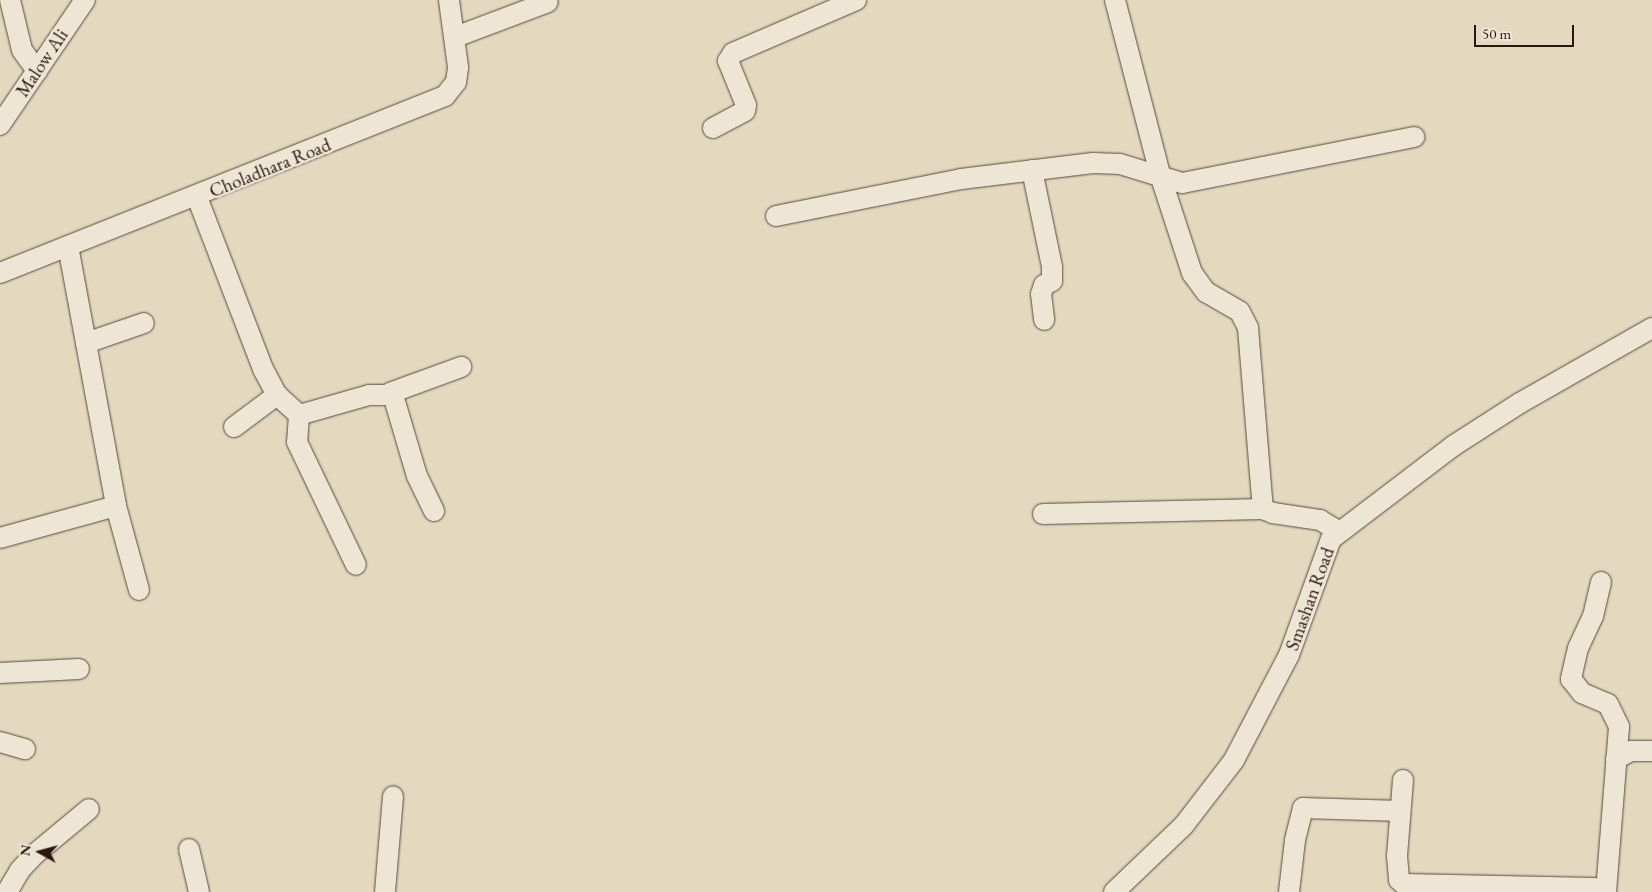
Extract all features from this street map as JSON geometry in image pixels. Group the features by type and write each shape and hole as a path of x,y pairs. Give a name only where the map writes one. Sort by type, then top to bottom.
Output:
{"street":[{"path":"10,0 22,50 37,71"},
{"name":"Malow Ali","path":"0,125 85,0"},
{"name":"Choladhara Road","path":"0,273 198,197 445,96 456,82 458,67 449,0"},
{"path":"713,128 745,111 746,105 728,61 733,53 856,0"},
{"path":"1114,0 1162,178 1199,285 1240,312 1248,328 1263,508"},
{"path":"455,37 548,2"},
{"path":"776,216 961,178 1108,163 1182,183 1415,137"},
{"path":"1032,170 1052,267 1052,280 1044,285 1041,294 1044,320"},
{"path":"198,197 263,368 277,395 299,415"},
{"path":"68,246 116,506 139,590"},
{"path":"86,343 144,322"},
{"name":"Smashan Road","path":"1114,892 1184,825 1234,760 1274,689 1331,539 1453,446 1520,402 1652,328"},
{"path":"299,415 369,395 390,393 461,367"},
{"path":"390,393 396,399 415,469 434,511"},
{"path":"234,427 277,395"},
{"path":"299,415 297,442 356,564"},
{"path":"0,538 116,506"},
{"path":"1043,514 1263,508 1273,513 1320,520 1340,532"},
{"path":"1403,780 1397,872 1404,888 1593,888 1605,892 1619,727 1616,716 1608,704 1582,693 1571,679 1578,648 1593,616 1601,582"},
{"path":"0,672 79,669"},
{"path":"0,742 25,750"},
{"path":"1616,759 1631,751 1652,751"},
{"path":"385,892 393,796"},
{"path":"1289,892 1295,840 1304,808 1400,810"},
{"path":"7,892 35,854 89,809"},
{"path":"189,849 199,892"}]}
